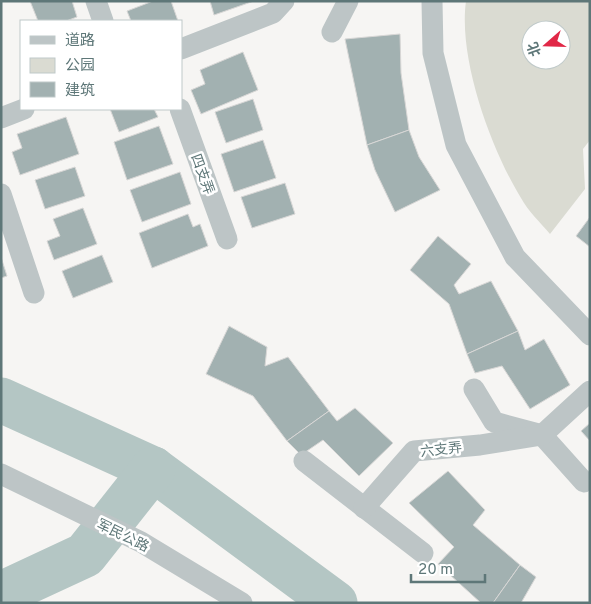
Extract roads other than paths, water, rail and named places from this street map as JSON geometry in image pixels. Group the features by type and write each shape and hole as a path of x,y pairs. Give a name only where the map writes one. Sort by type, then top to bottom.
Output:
{"street":[{"path":"96,1 104,20"},
{"path":"182,49 273,13 284,1"},
{"path":"332,32 348,1"},
{"path":"432,1 433,53 456,145 515,257 590,335"},
{"path":"1,118 21,110"},
{"name":"四支弄","path":"180,110 227,240"},
{"path":"1,194 34,293"},
{"path":"474,389 494,422 542,435 584,482"},
{"path":"542,435 590,391"},
{"name":"六支弄","path":"364,508 414,451 480,445 542,435"},
{"path":"304,460 423,553"},
{"name":"军民公路","path":"1,474 81,515 140,542 242,603"}],"waterway":[{"path":"1,400 153,469 335,603"},
{"path":"1,594 85,555 153,469"}]}
